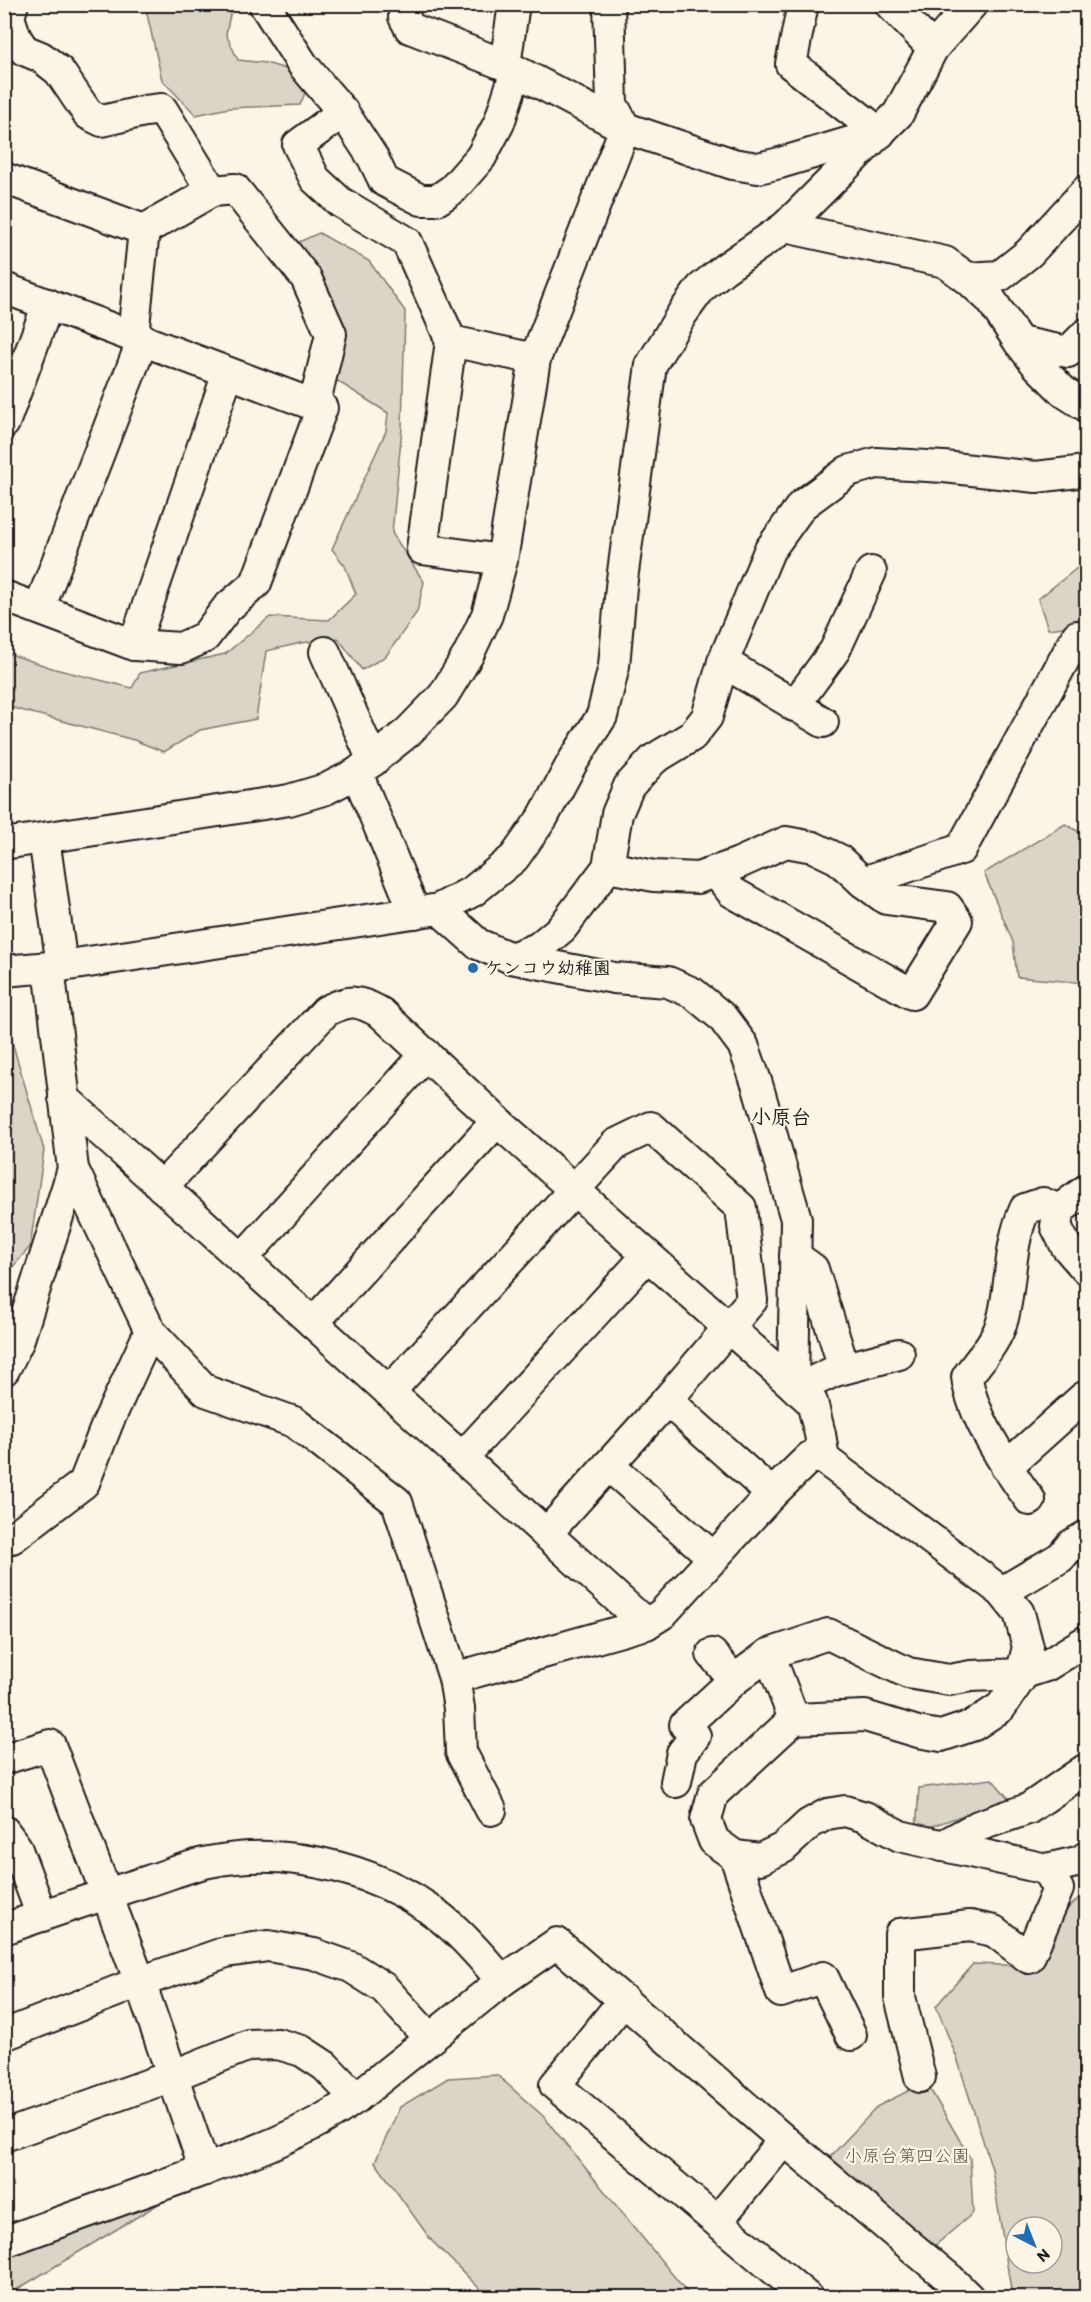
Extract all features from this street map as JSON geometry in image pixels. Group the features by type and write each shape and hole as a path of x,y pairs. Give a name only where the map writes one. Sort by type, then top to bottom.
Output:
{"street":[{"path":"13,4 9,17 16,38 24,50 41,57 59,71 88,114 102,121 162,109 212,191"},
{"path":"264,4 303,65 343,112 373,158 384,181 421,200 437,200 453,189 481,157 498,123 510,68 514,4"},
{"path":"404,4 404,18 410,28 510,68 625,128 733,164 758,168 880,133"},
{"path":"4,844 290,800 326,789 365,767 408,732 443,696 468,655 487,615 502,560 535,358 625,128 612,104 609,4"},
{"path":"803,4 791,64 880,133"},
{"path":"890,4 933,48"},
{"path":"4,971 55,967 427,911 472,891 514,858 543,817 572,763 602,716 614,666 621,586 651,365 701,288 724,269 785,227 898,114 933,48 972,4"},
{"path":"343,112 298,145 315,179 340,202 407,242 451,341 422,549 502,560"},
{"path":"4,178 144,230"},
{"path":"144,230 212,191 235,189 306,278 331,334 314,406"},
{"path":"967,278 999,276 1029,253 1086,191"},
{"path":"785,227 945,262 991,300 1037,365 1064,392 1086,406"},
{"path":"39,609 138,338 144,230"},
{"path":"4,288 322,408 256,583 227,608 205,637 181,648 134,645 4,596"},
{"path":"4,423 48,304"},
{"path":"1019,342 1068,352 1086,334"},
{"path":"451,341 535,358"},
{"path":"134,645 228,373"},
{"path":"511,958 538,948 562,928 608,867 617,814 629,786 654,759 692,736 707,717 723,662 769,551 802,505 848,471 876,463 944,467 1036,477 1086,471"},
{"path":"794,706 835,650 871,572"},
{"path":"862,882 961,849 1077,636 1086,641"},
{"path":"325,652 365,767 427,911 478,944 511,958 614,978 668,982 693,993 722,1017 743,1045 757,1084 796,1219 795,1387"},
{"path":"723,662 823,722"},
{"path":"44,838 64,1098 73,1169 150,1330 206,1391 294,1422 397,1502 454,1678 459,1708 461,1752 491,1810"},
{"path":"608,867 654,876 698,878 715,871 786,842 813,847 838,859 862,882 886,899 946,907 957,921 912,994 732,892 715,871"},
{"path":"162,1187 326,1011 343,1002 360,1002 381,1013 497,1121 812,1402 824,1459"},
{"path":"242,1259 426,1054"},
{"path":"64,1098 646,1624"},
{"path":"313,1323 497,1121"},
{"path":"389,1392 616,1144 651,1127 741,1208 752,1300 667,1400 546,1534"},
{"path":"4,1370 18,1342 73,1169"},
{"path":"1086,1190 1059,1210 1056,1226 1065,1246 1086,1269"},
{"path":"1030,1500 1006,1467 969,1394 967,1377 998,1333 1003,1318 1016,1228 1025,1209 1044,1203 1059,1210"},
{"path":"462,1458 647,1256"},
{"path":"795,1256 813,1269 844,1368"},
{"path":"12,1538 84,1483 108,1422 150,1330"},
{"path":"795,1387 844,1368 899,1354"},
{"path":"1006,1467 1084,1397"},
{"path":"667,1400 772,1494"},
{"path":"454,1678 646,1624 662,1614 772,1494 810,1457 824,1459 1002,1592 1018,1613 1028,1647 1021,1674 1001,1707 974,1725 941,1736 918,1732 865,1716 794,1719 713,1794 706,1820 714,1841 735,1856 760,1859 783,1848 809,1824 827,1814 845,1811 865,1817 900,1836 1046,1869 1081,1861 1086,1857"},
{"path":"608,1465 714,1558"},
{"path":"1002,1592 1061,1557 1071,1545 1086,1536"},
{"path":"676,1782 682,1753 694,1736 685,1725 734,1680 769,1654 828,1634 908,1673 949,1680 971,1676 1021,1674 1046,1666 1086,1641"},
{"path":"712,1654 734,1680"},
{"path":"769,1654 794,1719"},
{"path":"4,1759 50,1745 140,1982 205,2170"},
{"path":"942,1846 978,1826 1028,1809 1086,1769"},
{"path":"5,1832 16,1847 42,1916"},
{"path":"735,1856 780,1992 823,1977 851,2035"},
{"path":"4,1929 208,1862 254,1857 309,1861 358,1873 394,1887 423,1905 452,1927 502,1981"},
{"path":"920,2077 900,1997 900,1934 970,1926 994,1931 1029,1958 1058,1888 1046,1869"},
{"path":"4,2242 205,2170 300,2133 332,2116 502,1981 557,1943 784,2140 952,2292"},
{"path":"4,2035 140,1982 226,1952 267,1946 314,1954 351,1967 384,1988 429,2038"},
{"path":"624,2000 555,2085 808,2298"},
{"path":"4,2136 172,2076 249,2045 278,2044 302,2051 325,2066 356,2098"},
{"path":"717,2221 784,2140"}],"green space":[{"path":"145,5 232,5 226,34 238,60 266,63 289,70 305,93 300,105 229,108 196,115 162,80"},
{"path":"319,233 369,261 405,311 402,428 392,533 424,582 417,612 386,656 362,670 338,638 266,651 256,719 200,730 164,752 134,740 5,706 4,652 55,669 132,688 140,673 225,654 270,617 329,620 356,594 345,566 332,549 386,431 388,413 334,379 345,330 294,244"},
{"path":"1086,561 1086,624 1048,629 1038,599"},
{"path":"1065,824 1086,836 1086,983 1017,977 1013,942 984,873"},
{"path":"10,1035 44,1150 30,1247 10,1270 4,1257 4,1036"},
{"path":"992,1779 1009,1799 916,1832 919,1788"},
{"path":"1086,1892 1086,2297 1009,2297 1012,2296 1009,2275 1064,2275 1064,2215 1004,2215 1004,2245 992,2169 957,2058 936,2006 973,1964 1032,1966 1069,1907"},
{"path":"497,2075 543,2116 691,2297 488,2297 431,2240 375,2162 400,2107 448,2078"},
{"name":"小原台第四公園","path":"926,2082 970,2158 973,2213 931,2249 830,2157 878,2106"},
{"path":"160,2203 11,2293 11,2297 5,2297 5,2258"}],"place":[{"name":"ケンコウ幼稚園","path":"473,968"}],"district":[{"name":"小原台","path":"781,1117"}]}
